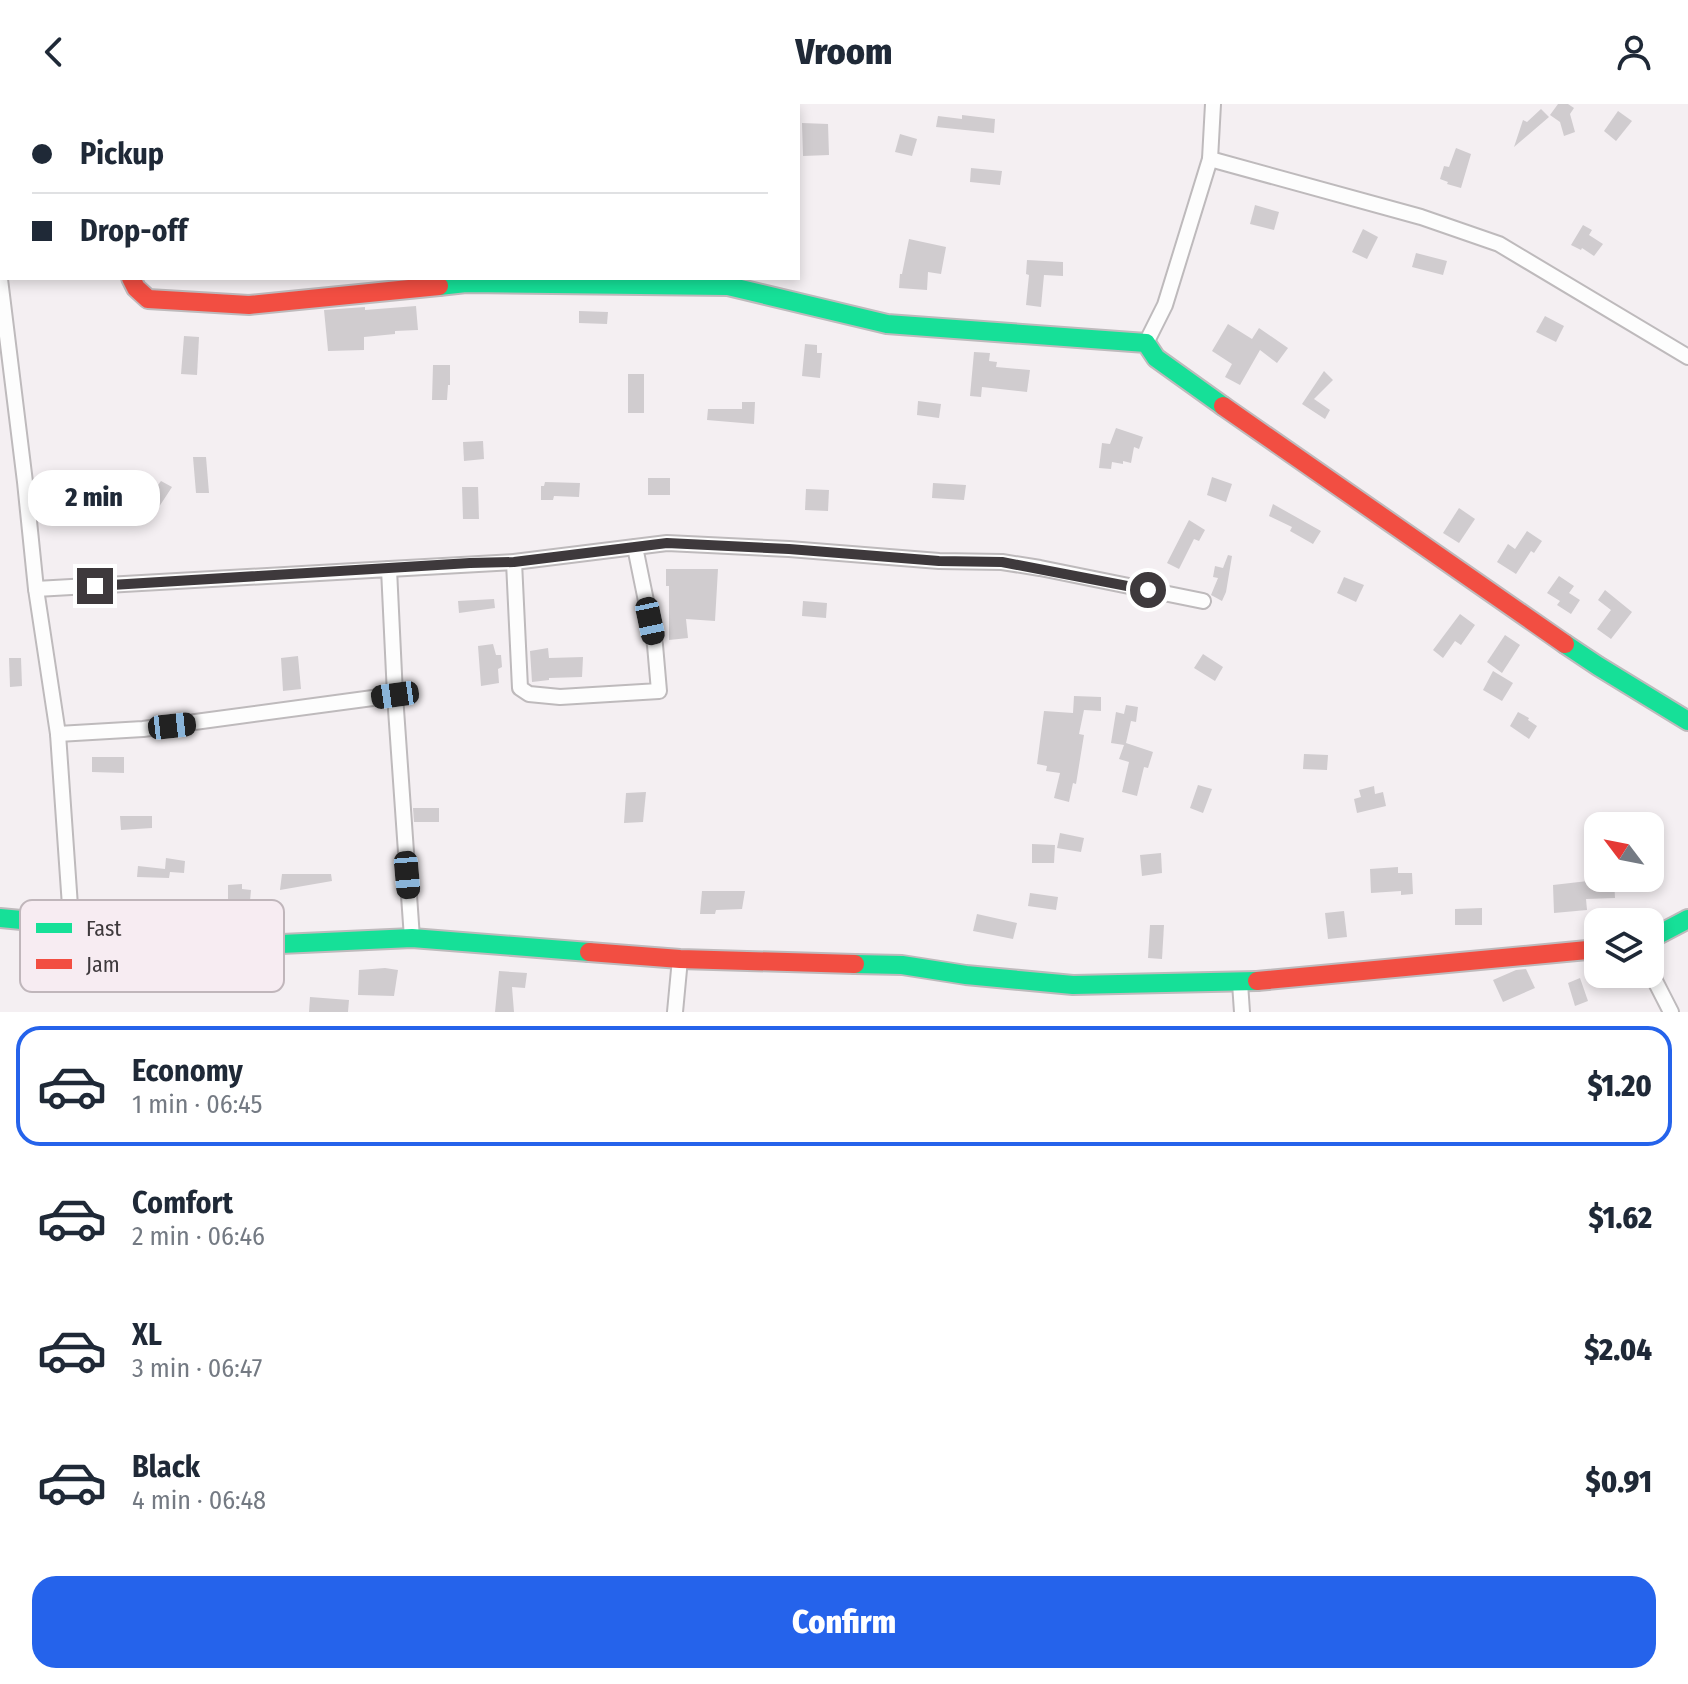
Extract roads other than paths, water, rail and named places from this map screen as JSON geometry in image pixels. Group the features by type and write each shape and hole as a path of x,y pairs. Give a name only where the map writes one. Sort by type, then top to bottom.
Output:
{"street":[{"path":"1146,343 1165,305 1210,159 1213,104"},
{"path":"1210,159 1421,217 1499,244 1688,357"},
{"path":"1,280 36,589 58,734 70,900"},
{"path":"132,280 148,299 249,305 466,283 728,286 887,324 1146,343"},
{"path":"1146,343 1156,358 1322,476 1598,666 1688,721"},
{"path":"36,589 514,562 667,543 939,561 1002,562 1203,601"},
{"path":"514,562 520,688 529,694 560,697 659,691 655,645 635,547"},
{"path":"389,569 412,938"},
{"path":"58,734 157,728 395,695"},
{"path":"0,918 20,920"},
{"path":"1664,932 1688,919"},
{"path":"284,944 412,938 680,959 902,965 966,975 1073,985 1240,983 1584,950"},
{"path":"675,1012 680,959"},
{"path":"1240,983 1242,1012"},
{"path":"1659,988 1671,1012"}]}
